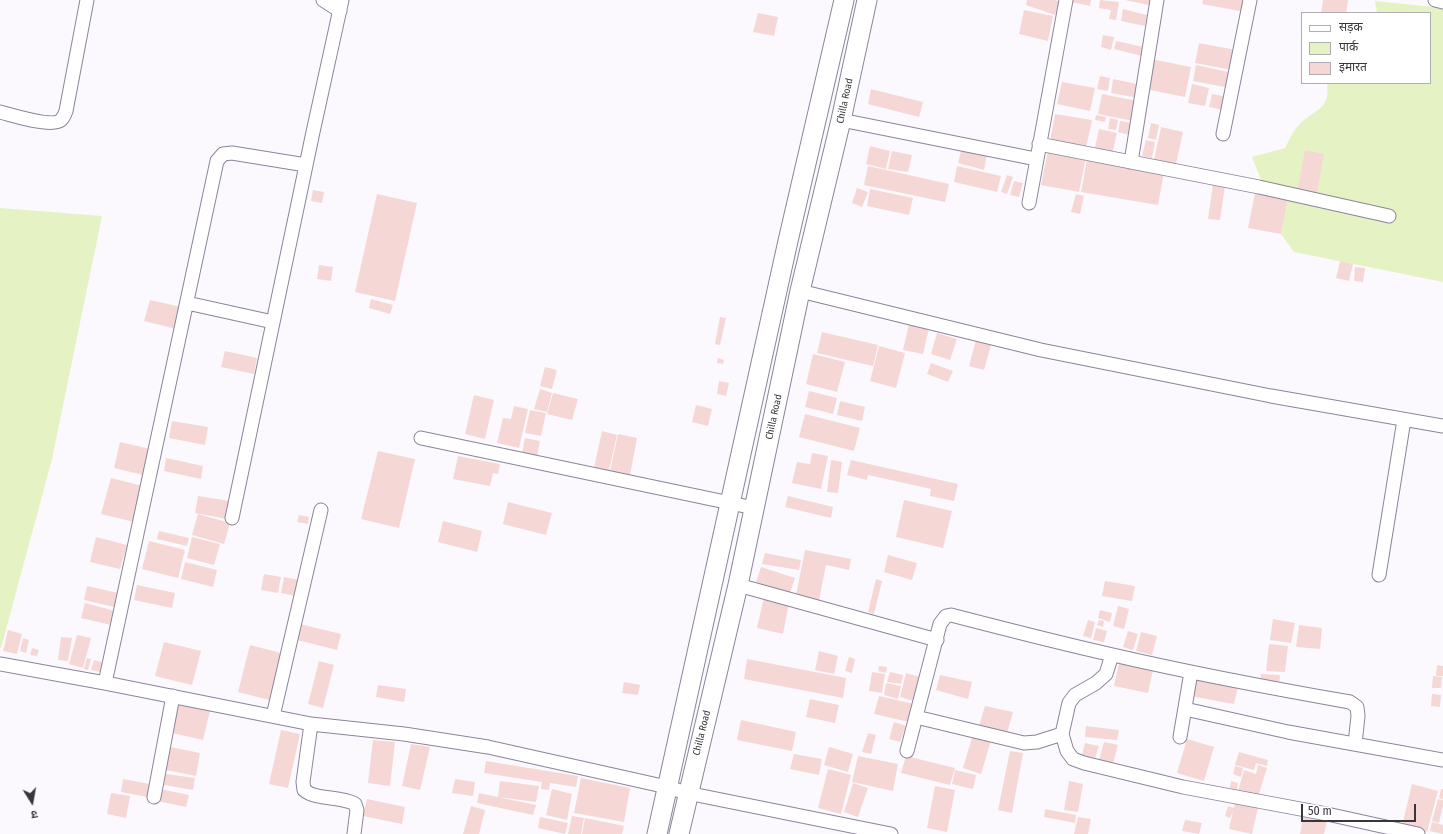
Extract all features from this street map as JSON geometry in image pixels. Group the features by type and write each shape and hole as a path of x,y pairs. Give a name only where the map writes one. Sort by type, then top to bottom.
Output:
{"main road":[{"path":"657,834 788,241 844,0"},
{"name":"Chilla Road","path":"678,834 738,585 800,291 841,120 867,0"}],"street":[{"path":"0,112 41,122 53,123 61,120 66,111 87,0"},
{"path":"232,518 341,6 323,0"},
{"path":"1029,203 1066,0"},
{"path":"1131,162 1157,0"},
{"path":"1223,134 1250,0"},
{"path":"1434,0 1443,2"},
{"path":"841,120 1036,159"},
{"path":"1039,144 1259,187 1388,216"},
{"path":"105,683 218,161 223,154 232,153 306,165"},
{"path":"800,291 1041,350 1271,396 1443,426"},
{"path":"187,303 273,322"},
{"path":"1379,575 1404,420"},
{"path":"422,438 754,508"},
{"path":"273,716 320,510"},
{"path":"738,585 937,640"},
{"path":"907,751 940,624 946,616 951,615 1112,655 1270,688 1350,702 1356,707 1358,716 1355,744"},
{"path":"1112,655 1106,674 1096,683 1075,695 1069,703 1062,734 1067,751 1074,759 1084,763 1183,786 1327,814 1418,834"},
{"path":"0,664 173,696 311,724 404,734 488,747 668,787 688,793 891,834"},
{"path":"1180,737 1191,672"},
{"path":"154,797 173,696"},
{"path":"1185,709 1288,732 1443,760"},
{"path":"916,717 1024,743 1037,742 1062,734"},
{"path":"311,724 303,782 304,790 310,794 348,800 355,804 357,810 354,834"}],"green space":[{"path":"1375,1 1443,8 1443,282 1294,252 1281,234 1288,200 1267,195 1252,157 1285,148 1296,128 1324,104 1328,92 1327,84 1431,84 1431,12 1377,12"},
{"path":"0,208 102,216 52,459 1,648 0,648"}],"building":[{"path":"1027,0 1055,0 1060,2 1055,15 1026,5"},
{"path":"1071,0 1091,0 1090,6 1071,2"},
{"path":"1100,0 1119,2 1116,20 1109,19 1111,10 1099,8"},
{"path":"1125,0 1150,0 1149,5"},
{"path":"1203,0 1247,0 1245,12 1202,4"},
{"path":"1323,0 1348,0 1346,12 1321,12"},
{"path":"1123,9 1147,15 1145,26 1121,21"},
{"path":"1024,10 1053,16 1048,41 1019,34"},
{"path":"758,13 778,17 774,36 753,32"},
{"path":"1103,35 1114,37 1111,50 1101,47"},
{"path":"1116,41 1148,48 1146,57 1114,49"},
{"path":"1199,43 1236,50 1232,70 1195,63"},
{"path":"1151,59 1191,67 1185,97 1145,89"},
{"path":"1196,65 1233,73 1230,88 1193,81"},
{"path":"1100,76 1110,78 1108,91 1097,89"},
{"path":"1113,79 1142,85 1139,98 1111,93"},
{"path":"1062,82 1095,88 1090,111 1057,104"},
{"path":"1192,84 1209,88 1205,106 1188,103"},
{"path":"871,89 923,102 919,117 868,104"},
{"path":"1102,94 1137,101 1133,121 1098,114"},
{"path":"1212,94 1227,97 1224,110 1209,107"},
{"path":"1055,114 1092,120 1086,148 1050,141"},
{"path":"1096,115 1106,117 1105,122 1095,120"},
{"path":"1110,118 1118,120 1116,130 1108,129"},
{"path":"1120,121 1132,123 1130,135 1118,132"},
{"path":"1151,123 1159,125 1156,140 1148,138"},
{"path":"1161,127 1183,132 1176,164 1154,160"},
{"path":"1099,129 1117,133 1112,155 1094,152"},
{"path":"1146,140 1155,142 1152,158 1142,156"},
{"path":"870,146 890,151 886,169 866,164"},
{"path":"962,147 987,154 984,170 958,163"},
{"path":"1048,150 1086,157 1079,192 1041,185"},
{"path":"1305,150 1324,154 1317,192 1298,188"},
{"path":"892,151 912,155 908,172 888,169"},
{"path":"1087,159 1164,173 1158,205 1081,192"},
{"path":"868,166 949,184 945,202 864,185"},
{"path":"957,166 1001,176 997,192 954,182"},
{"path":"1007,175 1013,177 1007,194 1001,192"},
{"path":"1014,181 1023,183 1019,197 1010,195"},
{"path":"1213,184 1225,186 1220,220 1208,219"},
{"path":"857,188 868,192 862,207 852,203"},
{"path":"870,189 913,198 909,215 867,206"},
{"path":"313,190 324,192 322,203 311,201"},
{"path":"1255,193 1288,199 1281,234 1248,228"},
{"path":"377,194 417,203 395,301 355,292"},
{"path":"1076,194 1084,196 1080,214 1071,212"},
{"path":"1340,261 1353,264 1349,281 1336,278"},
{"path":"319,265 333,267 331,281 317,279"},
{"path":"1355,267 1365,268 1363,282 1354,281"},
{"path":"371,299 393,305 390,314 369,308"},
{"path":"150,300 181,307 176,329 144,321"},
{"path":"720,317 726,318 720,345 715,344"},
{"path":"909,324 929,328 923,354 903,350"},
{"path":"822,332 878,345 873,366 817,353"},
{"path":"937,333 957,339 950,360 931,354"},
{"path":"976,340 991,345 984,370 969,366"},
{"path":"879,346 905,353 896,388 870,381"},
{"path":"225,351 257,358 254,374 221,367"},
{"path":"813,354 845,362 837,392 806,384"},
{"path":"718,358 724,360 723,364 717,363"},
{"path":"931,363 953,371 948,382 927,374"},
{"path":"545,367 557,370 552,389 540,386"},
{"path":"719,381 729,383 726,396 717,394"},
{"path":"540,389 552,393 547,412 534,409"},
{"path":"809,391 837,398 833,414 805,407"},
{"path":"553,393 578,399 572,420 547,414"},
{"path":"474,395 494,400 485,439 465,434"},
{"path":"840,401 865,407 862,421 837,415"},
{"path":"696,405 712,409 708,426 692,422"},
{"path":"514,406 528,409 519,448 497,443 503,418 511,419"},
{"path":"530,410 546,413 541,436 525,433"},
{"path":"805,414 860,428 854,451 799,437"},
{"path":"172,421 208,427 205,445 169,438"},
{"path":"602,431 617,435 608,475 593,472"},
{"path":"618,434 637,438 630,475 610,471"},
{"path":"525,438 540,441 537,456 522,453"},
{"path":"120,442 150,449 143,475 114,468"},
{"path":"378,451 415,459 399,528 361,519"},
{"path":"812,453 828,456 821,489 792,483 797,462 810,464"},
{"path":"458,456 500,464 498,474 493,473 490,486 453,479"},
{"path":"166,458 203,466 201,479 164,471"},
{"path":"831,460 842,462 838,493 827,492"},
{"path":"851,460 958,484 954,501 930,496 931,489 868,475 867,480 847,475"},
{"path":"111,478 143,486 134,522 101,514"},
{"path":"198,496 230,501 227,519 195,513"},
{"path":"788,496 833,507 831,518 785,507"},
{"path":"904,500 952,511 943,548 896,537"},
{"path":"508,502 552,513 546,535 503,524"},
{"path":"198,514 230,523 224,544 192,535"},
{"path":"299,515 309,517 308,524 297,522"},
{"path":"443,521 482,531 477,552 438,542"},
{"path":"159,531 189,538 187,546 157,539"},
{"path":"96,537 127,545 120,569 90,562"},
{"path":"192,537 220,544 214,565 187,558"},
{"path":"149,541 185,550 178,578 142,569"},
{"path":"805,550 851,559 849,570 826,565 819,600 796,595"},
{"path":"765,553 801,560 799,570 762,564"},
{"path":"888,555 917,563 912,580 884,572"},
{"path":"185,562 217,570 213,587 181,579"},
{"path":"761,567 795,578 790,593 756,582"},
{"path":"264,574 281,577 278,593 261,590"},
{"path":"284,577 299,580 296,596 281,593"},
{"path":"876,579 882,581 874,614 868,612"},
{"path":"1105,581 1135,586 1132,601 1102,596"},
{"path":"137,585 175,593 172,608 134,600"},
{"path":"87,586 118,593 114,607 84,600"},
{"path":"764,597 789,603 783,634 757,628"},
{"path":"85,603 115,611 111,625 81,618"},
{"path":"1118,606 1129,609 1124,629 1113,626"},
{"path":"1100,610 1112,613 1110,622 1098,618"},
{"path":"1273,619 1295,623 1291,643 1270,640"},
{"path":"1088,620 1095,622 1091,638 1083,636"},
{"path":"1099,620 1104,621 1103,627 1097,625"},
{"path":"300,624 341,634 337,650 297,640"},
{"path":"1299,625 1322,628 1320,649 1296,647"},
{"path":"1096,628 1107,631 1104,642 1093,640"},
{"path":"8,630 22,634 17,654 3,651"},
{"path":"1128,631 1138,634 1133,650 1123,647"},
{"path":"1141,632 1157,636 1152,655 1136,651"},
{"path":"77,635 91,638 83,668 69,664"},
{"path":"61,637 72,638 68,661 58,660"},
{"path":"23,638 29,640 26,653 20,651"},
{"path":"164,642 201,651 192,685 155,676"},
{"path":"1269,644 1288,646 1285,672 1266,671"},
{"path":"250,645 281,653 269,700 238,692"},
{"path":"32,648 39,650 37,656 30,655"},
{"path":"819,651 838,656 834,674 815,670"},
{"path":"849,657 855,659 852,673 845,671"},
{"path":"87,658 91,659 88,670 84,669"},
{"path":"747,659 846,678 843,698 744,679"},
{"path":"94,660 106,663 104,673 91,670"},
{"path":"319,661 334,665 323,708 308,704"},
{"path":"1119,663 1153,670 1148,693 1114,686"},
{"path":"1437,665 1443,666 1443,676 1436,676"},
{"path":"879,666 887,667 886,673 878,671"},
{"path":"872,672 885,674 882,693 869,691"},
{"path":"890,672 903,675 901,684 887,682"},
{"path":"906,673 920,677 914,701 900,697"},
{"path":"1261,674 1280,675 1279,686 1260,684"},
{"path":"940,675 972,682 968,699 936,690"},
{"path":"1433,676 1442,677 1441,688 1432,688"},
{"path":"1193,678 1238,686 1234,704 1190,696"},
{"path":"624,682 640,685 638,695 622,693"},
{"path":"886,683 901,686 898,699 884,695"},
{"path":"378,685 406,689 404,702 376,697"},
{"path":"1432,694 1441,695 1440,707 1431,706"},
{"path":"879,696 914,704 909,722 874,714"},
{"path":"810,699 839,705 835,723 806,717"},
{"path":"178,704 210,711 203,740 172,733"},
{"path":"985,706 1013,712 1007,733 979,726"},
{"path":"741,720 796,732 792,751 737,740"},
{"path":"894,722 906,726 900,742 889,739"},
{"path":"1086,726 1119,730 1117,740 1085,737"},
{"path":"281,730 300,734 288,788 269,784"},
{"path":"974,731 992,737 981,774 963,768"},
{"path":"868,733 876,735 871,754 862,752"},
{"path":"1187,739 1214,747 1204,781 1177,773"},
{"path":"373,740 395,742 390,786 368,783"},
{"path":"1104,742 1118,745 1113,764 1099,760"},
{"path":"1085,743 1099,746 1095,758 1082,755"},
{"path":"411,744 430,747 420,790 402,786"},
{"path":"170,747 200,753 196,776 166,770"},
{"path":"829,747 853,754 848,772 824,765"},
{"path":"1010,751 1023,753 1012,813 998,810"},
{"path":"1239,752 1268,760 1267,766 1256,763 1254,770 1235,765"},
{"path":"794,754 822,759 819,775 790,769"},
{"path":"858,756 898,764 893,791 852,782"},
{"path":"906,756 955,768 950,785 901,773"},
{"path":"486,761 578,776 576,787 550,783 549,790 541,789 542,782 484,773"},
{"path":"1258,765 1267,768 1258,797 1238,791 1244,770 1256,774"},
{"path":"1235,766 1243,768 1241,777 1233,774"},
{"path":"828,769 851,775 841,814 818,808"},
{"path":"955,770 976,775 973,789 952,784"},
{"path":"166,774 195,778 193,790 164,785"},
{"path":"581,778 630,788 624,822 574,813"},
{"path":"123,779 155,785 153,798 121,792"},
{"path":"455,779 475,782 473,796 452,793"},
{"path":"500,781 539,786 536,802 498,797"},
{"path":"1069,781 1083,784 1078,812 1064,810"},
{"path":"1231,781 1238,783 1237,790 1230,788"},
{"path":"853,783 868,788 858,817 844,812"},
{"path":"1412,784 1438,791 1427,832 1402,826"},
{"path":"935,786 955,790 947,832 927,828"},
{"path":"160,789 189,795 186,807 157,801"},
{"path":"552,789 572,794 567,820 546,815"},
{"path":"1441,789 1443,789 1443,799 1439,798"},
{"path":"111,793 130,796 126,818 107,814"},
{"path":"479,793 536,805 533,815 477,803"},
{"path":"367,799 405,807 402,824 363,816"},
{"path":"1438,799 1443,800 1439,823 1432,821"},
{"path":"1235,802 1258,808 1252,834 1229,829 1233,811 1230,818 1225,816 1228,806 1234,808"},
{"path":"471,806 485,810 479,834 463,834"},
{"path":"1045,809 1076,815 1075,823 1044,817"},
{"path":"1304,813 1328,817 1324,834 1300,834"},
{"path":"572,816 584,818 581,834 568,834"},
{"path":"540,817 568,823 565,834 538,828"},
{"path":"1078,817 1091,819 1088,834 1074,834"},
{"path":"585,818 624,826 622,834 582,834"},
{"path":"1185,820 1202,823 1199,834 1182,831"},
{"path":"1432,822 1443,825 1443,834 1430,831"}]}
